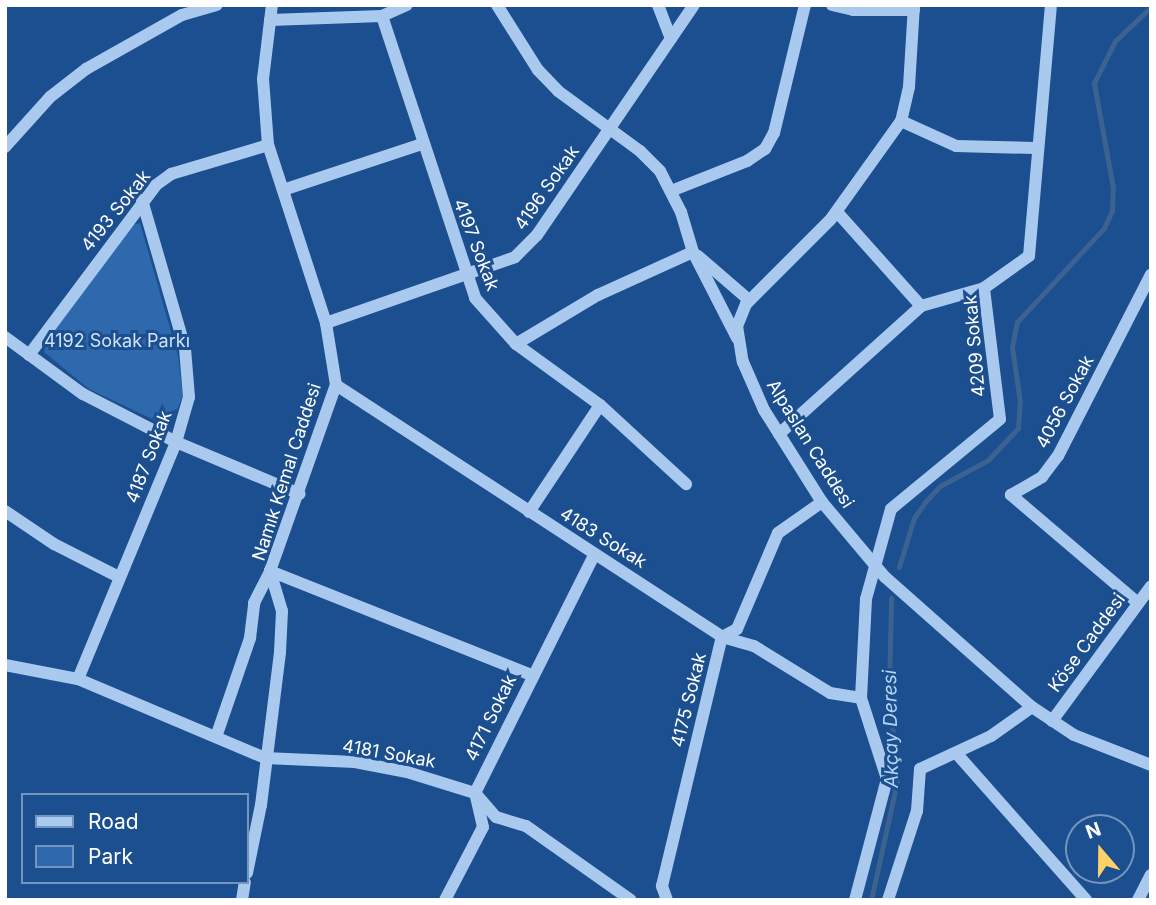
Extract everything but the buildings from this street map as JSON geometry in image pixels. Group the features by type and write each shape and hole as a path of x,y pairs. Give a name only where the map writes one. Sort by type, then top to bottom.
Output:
{"street":[{"path":"7,142 50,97 86,69 170,21 217,5"},
{"name":"Namık Kemal Caddesi","path":"248,867 265,758 282,611 271,571 336,385 326,323 268,145 263,88 272,5"},
{"path":"270,20 382,16 407,5"},
{"name":"Alpaslan Caddesi","path":"497,5 538,70 609,131 650,160 671,191 693,252 737,340 752,385 822,502 876,567 1032,707 1074,735 1151,765"},
{"path":"658,5 671,39"},
{"name":"4196 Sokak","path":"326,323 466,278 505,263 525,248 609,131 694,5"},
{"path":"671,191 747,161 765,149 774,133 805,5"},
{"path":"737,340 738,320 749,300 837,212 901,121 909,87 914,8 853,10 832,5"},
{"name":"4209 Sokak","path":"876,567 891,509 900,498 1000,419 984,288 1028,256 1035,148 1051,5"},
{"name":"4197 Sokak","path":"382,16 466,278 475,298 516,344 600,405 686,484"},
{"path":"901,121 956,146 1035,148"},
{"path":"283,190 422,144"},
{"name":"4193 Sokak","path":"29,355 142,200 171,174 268,145"},
{"name":"4187 Sokak","path":"78,679 176,442 190,397 189,374 142,200"},
{"path":"837,212 921,306"},
{"path":"516,344 598,295 693,252 749,300"},
{"name":"4056 Sokak","path":"1138,603 1012,495 1042,477 1058,456 1151,274"},
{"path":"779,434 921,306 984,288"},
{"path":"5,337 83,394 176,442 300,494"},
{"name":"4183 Sokak","path":"336,385 722,637 754,646 830,693 861,698"},
{"path":"529,512 600,405"},
{"name":"4175 Sokak","path":"667,900 662,886 722,637 737,629 778,533 822,502"},
{"path":"5,511 54,544 119,577"},
{"name":"4171 Sokak","path":"475,793 531,676 594,555"},
{"path":"855,900 887,779 861,698 865,611 876,567"},
{"path":"216,737 250,638 254,603 271,571 531,676"},
{"name":"Köse Caddesi","path":"1052,721 1151,586"},
{"name":"4181 Sokak","path":"5,665 78,679 265,758 355,762 408,772 475,793 496,817 526,826 631,900"},
{"path":"888,900 917,811 920,769 957,754 1032,707"},
{"path":"957,754 1086,900"},
{"path":"445,900 483,827 475,793"},
{"path":"1138,900 1151,875"}],"green space":[{"name":"4192 Sokak Parkı","path":"140,223 178,356 183,396 169,427 89,389 44,352 47,340 132,225"}],"waterway":[{"name":"Akçay Deresi","path":"899,567 914,518 925,502 940,486 988,460 1018,428 1020,402 1012,347 1017,322 1104,228 1112,211 1113,188 1094,83 1115,41 1151,7"},
{"name":"Akçay Deresi","path":"871,900 897,782 889,689 891,598"}]}
